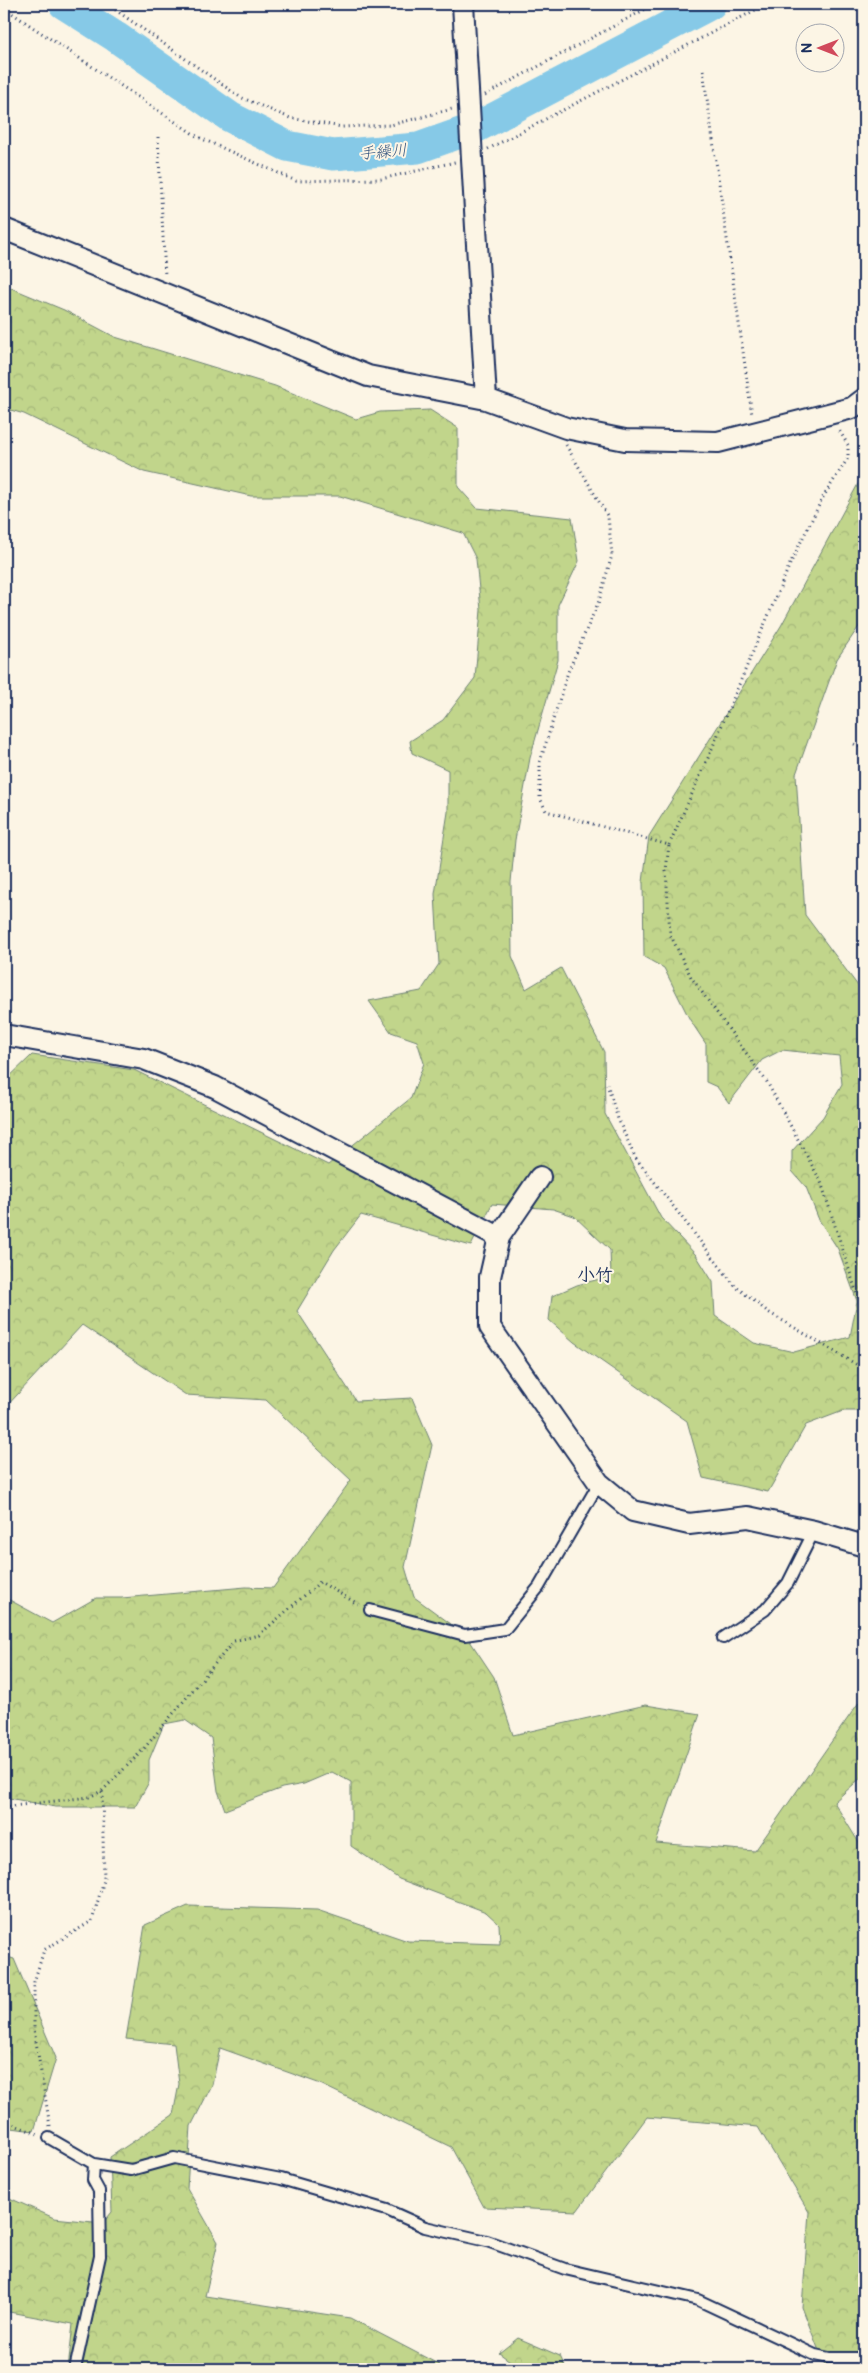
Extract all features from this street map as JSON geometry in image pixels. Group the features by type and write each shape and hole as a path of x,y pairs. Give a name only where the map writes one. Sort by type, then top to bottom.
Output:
{"street":[{"path":"463,4 486,399"},
{"path":"4,229 368,376 486,399 553,423 625,440 718,442 852,408 864,399"},
{"path":"4,1035 144,1059 216,1087 499,1237"},
{"path":"540,1178 499,1237 490,1277 490,1327 599,1484 633,1511 680,1522 689,1524 748,1517 814,1531 864,1546"}],"lane":[{"path":"370,1610 466,1635 505,1629 539,1588 599,1484"},
{"path":"723,1638 765,1610 788,1583 814,1531"},
{"path":"49,2138 94,2164 131,2170 174,2158 281,2179 387,2210 425,2227 487,2241 565,2270 698,2300 815,2355 828,2358 864,2358"},
{"path":"75,2369 100,2256 99,2191 93,2180 94,2164"}],"path":[{"path":"107,4 240,97 290,118 342,127 390,125 426,118 470,104 655,4"},
{"path":"4,8 198,137 296,181 381,179 471,158 767,4"},
{"path":"703,70 754,432"},
{"path":"158,138 166,294"},
{"path":"829,414 848,445 848,458 822,499 790,564 669,845 666,870 670,934 691,977 767,1082 821,1182 864,1316"},
{"path":"553,423 608,517 612,555 599,601 568,672 550,725 540,762 540,798 546,811 669,845"},
{"path":"854,744 864,749"},
{"path":"606,1084 618,1119 635,1157 735,1286 768,1312 864,1369"},
{"path":"4,1807 89,1797 102,1791 141,1752 234,1641 259,1635 320,1582 343,1598 370,1610"},
{"path":"4,2121 49,2138 50,2126 34,2030 34,1982 44,1950 92,1921 104,1880 102,1791"}],"green space":[{"path":"4,285 64,310 115,337 275,386 356,419 380,412 430,410 458,428 458,487 477,508 572,518 579,561 558,605 558,660 530,758 515,840 511,882 512,956 526,989 561,968 604,1052 605,1114 661,1218 696,1255 713,1282 715,1316 754,1343 794,1352 850,1337 857,1301 838,1249 819,1220 806,1187 792,1171 792,1151 823,1117 842,1084 839,1056 782,1050 762,1060 729,1103 717,1087 706,1082 706,1044 690,1020 664,968 644,957 643,882 649,836 781,626 864,473 864,619 837,659 796,774 805,915 864,994 864,1411 843,1411 806,1425 768,1492 703,1478 687,1421 574,1342 549,1320 552,1296 577,1285 611,1276 610,1250 574,1216 553,1209 492,1204 471,1246 361,1215 334,1250 297,1311 356,1401 412,1398 432,1445 405,1567 414,1597 466,1635 494,1677 513,1735 646,1705 700,1714 656,1843 755,1851 864,1695 864,1775 834,1802 864,1851 864,2369 826,2369 802,2307 809,2212 758,2127 647,2117 577,2211 484,2207 451,2147 318,2083 220,2048 212,2085 191,2126 187,2188 218,2242 205,2296 350,2318 438,2364 443,2369 68,2369 73,2324 4,2311 5,2196 54,2218 103,2223 112,2212 110,2157 173,2115 179,2084 174,2044 126,2039 145,1925 188,1906 317,1910 408,1941 500,1944 499,1924 486,1912 399,1879 351,1846 351,1782 332,1772 304,1784 282,1788 225,1810 218,1791 211,1738 185,1720 164,1724 149,1760 149,1782 135,1807 55,1807 4,1797 4,1597 52,1623 96,1598 122,1598 246,1587 273,1588 351,1480 266,1400 186,1395 82,1325 4,1409 4,1082 32,1055 134,1070 328,1165 411,1098 424,1063 417,1041 391,1032 369,1001 421,991 439,964 435,894 448,812 448,770 412,753 410,741 443,720 475,678 481,610 476,559 463,533 340,496 251,496 144,472 24,414 4,408"},
{"path":"4,1956 14,1959 56,2058 34,2131 4,2127"},
{"path":"518,2338 560,2356 566,2369 521,2369 499,2353"}],"waterway":[{"name":"手繰川","path":"64,4 116,37 230,117 287,146 333,155 418,148 477,127 711,4"}],"district":[{"name":"小竹","path":"595,1275"}]}
